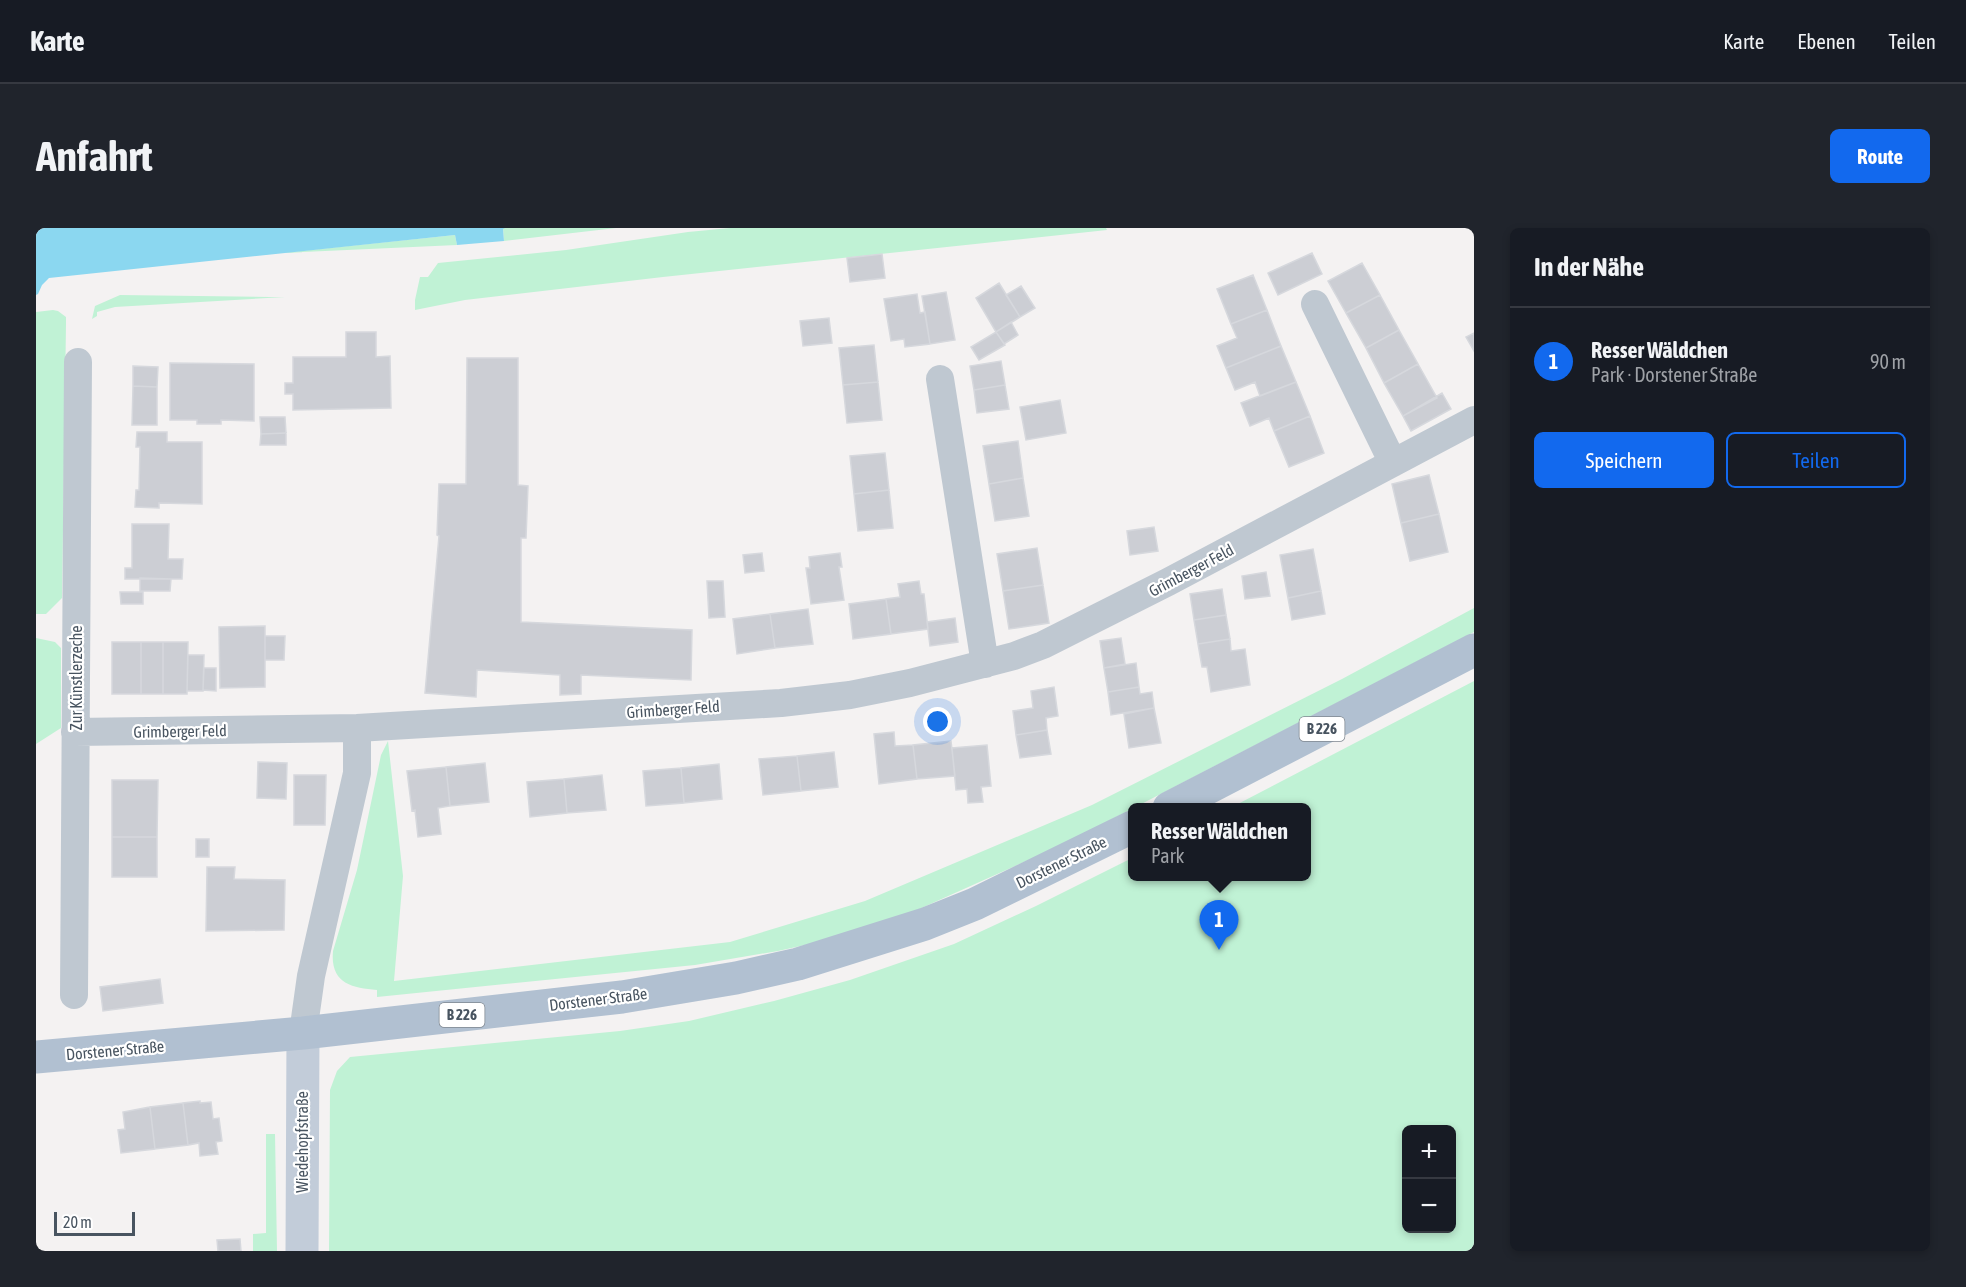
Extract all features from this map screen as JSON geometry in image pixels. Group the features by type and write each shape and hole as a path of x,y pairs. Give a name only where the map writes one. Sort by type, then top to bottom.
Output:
{"main road":[{"name":"B 226","path":"1177,803 1474,650"},
{"name":"Dorstener Straße","path":"36,1058 303,1033 622,997 687,987 798,964 893,935 975,904 1128,828"},
{"name":"Wiedehopfstraße","path":"302,1251 303,1033"}],"street":[{"path":"1315,304 1393,463"},
{"name":"Zur Künstlerzeche","path":"74,995 78,362"},
{"path":"940,380 985,664"},
{"name":"Grimberger Feld","path":"75,732 357,728 781,703 850,695 910,683 1014,656 1066,634 1474,420"},
{"path":"303,1033 311,976 357,773 357,728"}],"green space":[{"path":"503,228 616,228 504,241"},
{"path":"730,228 1106,228 1107,230 663,277 465,300 415,310 420,277 428,277 438,263 566,250"},
{"path":"455,235 457,245 281,253"},
{"path":"120,295 285,297 115,307 97,312 97,316 92,319 95,306"},
{"path":"53,310 66,317 62,598 46,614 36,614 36,312"},
{"path":"1474,608 1474,632 1143,803 1128,803 1128,811 1062,845 917,910 823,941 695,965 377,997 377,990 359,988 344,982 335,970 333,951 357,870 381,755 388,741 403,876 394,981 730,942 865,901 1092,805 1342,679"},
{"path":"36,638 55,642 61,648 61,728 36,744"},
{"path":"1474,681 1474,1251 329,1251 330,1090 337,1071 350,1057 620,1031 689,1021 850,980 954,944 1128,860 1128,881 1311,881 1311,803 1240,803"},
{"path":"266,1134 275,1134 277,1251 253,1251 253,1234 266,1233"}],"water":[{"path":"36,228 505,228 503,229 504,241 457,245 455,235 49,278 36,295"}],"building":[{"path":"1312,253 1322,274 1278,295 1268,273"},
{"path":"882,254 885,278 850,282 847,258"},
{"path":"1362,263 1380,295 1346,313 1328,281"},
{"path":"1253,275 1267,310 1231,324 1217,289"},
{"path":"999,283 1020,317 996,332 976,298"},
{"path":"1021,286 1035,308 1020,317 1006,295"},
{"path":"946,292 955,340 930,344 922,296"},
{"path":"917,294 920,313 925,312 930,344 905,347 904,339 891,341 884,299"},
{"path":"1380,295 1399,330 1366,348 1346,313"},
{"path":"1267,310 1281,346 1226,368 1217,346 1237,338 1231,324"},
{"path":"829,318 832,343 803,346 800,321"},
{"path":"1011,322 1018,335 1004,344 996,332"},
{"path":"1399,330 1418,364 1384,383 1366,348"},
{"path":"346,332 376,332 376,357 390,356 391,408 293,410 293,394 285,394 285,383 293,383 293,357 346,357"},
{"path":"996,332 1005,345 979,360 971,347"},
{"path":"1474,333 1474,351 1466,337"},
{"path":"874,345 878,382 843,385 839,348"},
{"path":"1281,346 1296,382 1260,396 1255,382 1235,390 1226,368"},
{"path":"467,358 518,358 518,485 528,486 526,538 521,538 521,622 692,630 691,680 581,675 581,694 560,695 560,675 477,670 476,697 425,693 439,536 437,535 439,484 466,484"},
{"path":"1001,361 1005,385 974,390 970,366"},
{"path":"170,363 254,364 254,421 221,420 221,424 197,424 197,420 170,420"},
{"path":"1418,364 1437,398 1403,416 1384,383"},
{"path":"133,366 158,367 157,387 133,386"},
{"path":"878,382 882,420 847,423 843,385"},
{"path":"1296,382 1310,416 1274,431 1269,418 1250,426 1241,403"},
{"path":"1005,385 1009,409 977,413 974,390"},
{"path":"133,386 157,387 157,425 132,425"},
{"path":"1442,393 1451,409 1411,431 1403,416"},
{"path":"1060,400 1066,433 1026,440 1020,407"},
{"path":"1310,416 1324,453 1289,467 1274,431"},
{"path":"260,417 285,417 286,433 261,434"},
{"path":"137,432 167,432 167,442 202,442 202,504 159,503 159,508 135,507 136,490 139,490 140,447 136,447"},
{"path":"286,433 286,445 260,445 261,434"},
{"path":"1018,441 1023,478 989,484 983,446"},
{"path":"885,453 889,490 854,494 850,456"},
{"path":"1429,475 1439,514 1401,523 1392,484"},
{"path":"1023,478 1029,516 995,521 989,484"},
{"path":"889,490 893,528 858,531 854,494"},
{"path":"1439,514 1448,552 1410,561 1401,523"},
{"path":"132,524 169,524 168,559 183,559 182,579 125,579 125,568 132,568"},
{"path":"1154,527 1158,551 1130,555 1127,531"},
{"path":"1037,548 1043,585 1003,591 997,554"},
{"path":"1313,549 1321,591 1288,598 1280,555"},
{"path":"762,553 764,571 745,573 743,555"},
{"path":"840,553 842,567 839,567 844,600 811,604 806,568 810,568 809,557"},
{"path":"1266,572 1270,596 1245,599 1242,576"},
{"path":"140,578 171,579 170,591 140,591"},
{"path":"707,581 723,581 725,617 709,618"},
{"path":"919,581 921,594 924,594 928,629 891,634 886,599 900,597 898,584"},
{"path":"1043,585 1049,623 1009,629 1003,591"},
{"path":"1222,589 1226,615 1194,620 1190,594"},
{"path":"1321,591 1325,614 1292,620 1288,598"},
{"path":"120,592 143,592 143,604 121,604"},
{"path":"886,599 891,634 853,639 849,604"},
{"path":"808,609 813,644 775,648 770,614"},
{"path":"770,614 775,648 737,654 733,619"},
{"path":"1226,615 1230,639 1198,644 1194,620"},
{"path":"955,618 958,642 930,646 927,622"},
{"path":"265,626 265,687 220,688 219,627"},
{"path":"265,636 285,636 284,660 265,660"},
{"path":"1121,638 1125,664 1104,668 1100,641"},
{"path":"1230,639 1231,651 1245,649 1250,685 1211,692 1207,667 1202,667 1198,644"},
{"path":"112,642 141,642 141,694 112,694"},
{"path":"141,642 163,642 163,694 141,694"},
{"path":"163,642 188,642 187,694 163,694"},
{"path":"188,655 204,655 203,691 187,691"},
{"path":"1136,663 1139,687 1108,692 1104,668"},
{"path":"204,668 216,668 216,691 203,690"},
{"path":"1054,687 1058,716 1046,718 1047,730 1016,735 1013,711 1033,708 1031,691"},
{"path":"1139,687 1140,694 1152,692 1154,708 1111,715 1108,692"},
{"path":"1154,708 1161,743 1129,748 1124,714"},
{"path":"1047,730 1051,754 1020,758 1016,735"},
{"path":"894,732 895,746 913,745 917,779 879,784 874,734"},
{"path":"951,741 955,776 917,779 913,745"},
{"path":"987,745 991,786 981,787 983,802 968,803 967,789 956,790 952,748"},
{"path":"834,752 838,787 801,791 797,756"},
{"path":"797,756 801,791 763,795 759,759"},
{"path":"258,762 287,763 286,799 257,798"},
{"path":"485,763 489,802 450,806 446,767"},
{"path":"719,764 722,799 684,803 681,768"},
{"path":"446,767 450,806 438,808 441,834 418,837 407,771"},
{"path":"681,768 684,803 646,806 643,771"},
{"path":"294,775 326,775 325,825 294,825"},
{"path":"602,775 606,810 567,813 564,779"},
{"path":"564,779 567,813 530,817 527,782"},
{"path":"112,780 158,780 157,837 112,837"},
{"path":"112,837 157,837 157,877 112,877"},
{"path":"196,839 209,839 209,857 196,857"},
{"path":"207,867 235,867 234,879 285,880 284,930 206,931"},
{"path":"160,979 163,1003 103,1011 100,987"},
{"path":"200,1101 200,1103 211,1102 213,1119 219,1118 222,1141 216,1142 218,1154 200,1156 199,1143 188,1145 183,1103"},
{"path":"183,1103 188,1145 155,1149 150,1107"},
{"path":"150,1107 155,1149 121,1153 118,1130 125,1129 123,1112"},
{"path":"240,1239 241,1251 218,1251 217,1240"}],"place":[{"name":"Resser Wäldchen","path":"1219,950"}]}
